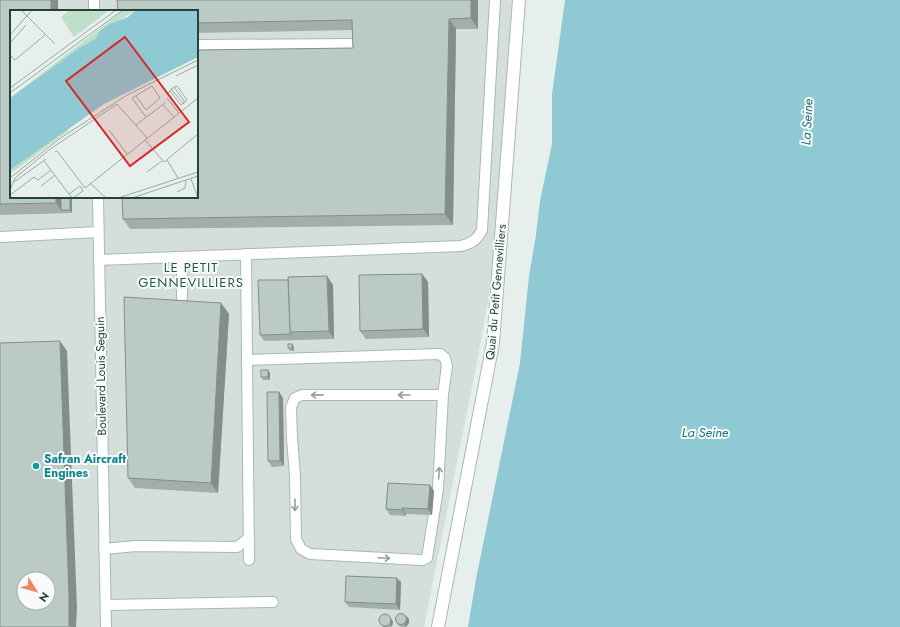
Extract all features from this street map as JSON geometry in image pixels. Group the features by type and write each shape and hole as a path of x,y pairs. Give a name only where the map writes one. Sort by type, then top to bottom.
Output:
{"street":[{"name":"Quai du Petit Gennevilliers","path":"438,627 493,343 519,0"}],"lane":[{"path":"99,260 461,246 472,243 482,230 495,0"},
{"path":"198,45 353,44"},
{"name":"Boulevard Louis Seguin","path":"98,198 106,627"},
{"path":"0,237 98,232"},
{"path":"246,254 249,560"},
{"path":"182,257 182,297"},
{"path":"247,360 440,354 445,358 447,366 443,395 438,489 427,558 422,560 310,554 301,549 296,539 295,476 291,407 295,398 302,395 443,395"},
{"path":"104,549 136,546 237,547 249,538"},
{"path":"106,605 273,602"}],"shaded area":[{"name":"Safran Aircraft Engines","path":"0,0 512,0 496,256 477,362 424,627 0,627"}],"water":[{"name":"La Seine","path":"565,0 900,0 900,627 468,627 476,579 520,363 529,276 540,201 552,144 552,94"}],"building":[{"path":"0,0 51,0 51,10 10,10 10,198 56,198 56,203 0,204"},
{"path":"117,0 471,0 471,18 449,19 445,214 123,219 122,198 198,198 198,50 353,48 352,20 198,23 198,10 118,10"},
{"path":"61,198 70,198 70,210 61,210"},
{"path":"422,274 423,329 360,331 359,275"},
{"path":"327,276 329,331 290,332 288,277"},
{"path":"258,280 288,280 291,334 260,335"},
{"path":"124,297 221,303 211,483 128,478"},
{"name":"Safran Aircraft Engines","path":"60,341 69,626 0,627 0,343"},
{"path":"288,344 292,344 292,348 288,348"},
{"path":"261,370 268,370 268,377 261,377"},
{"path":"267,392 279,392 280,461 268,461"},
{"path":"388,483 430,485 428,509 386,509"},
{"path":"346,576 397,578 396,604 345,602"},
{"path":"401,613 405,615 407,619 405,623 401,625 397,623 395,619 397,615"},
{"path":"383,614 387,614 391,620 387,626 383,626 379,622 379,618"}],"place":[{"name":"Safran Aircraft Engines","path":"36,466"}],"district":[{"name":"LE PETIT GENNEVILLIERS","path":"191,274"}]}
